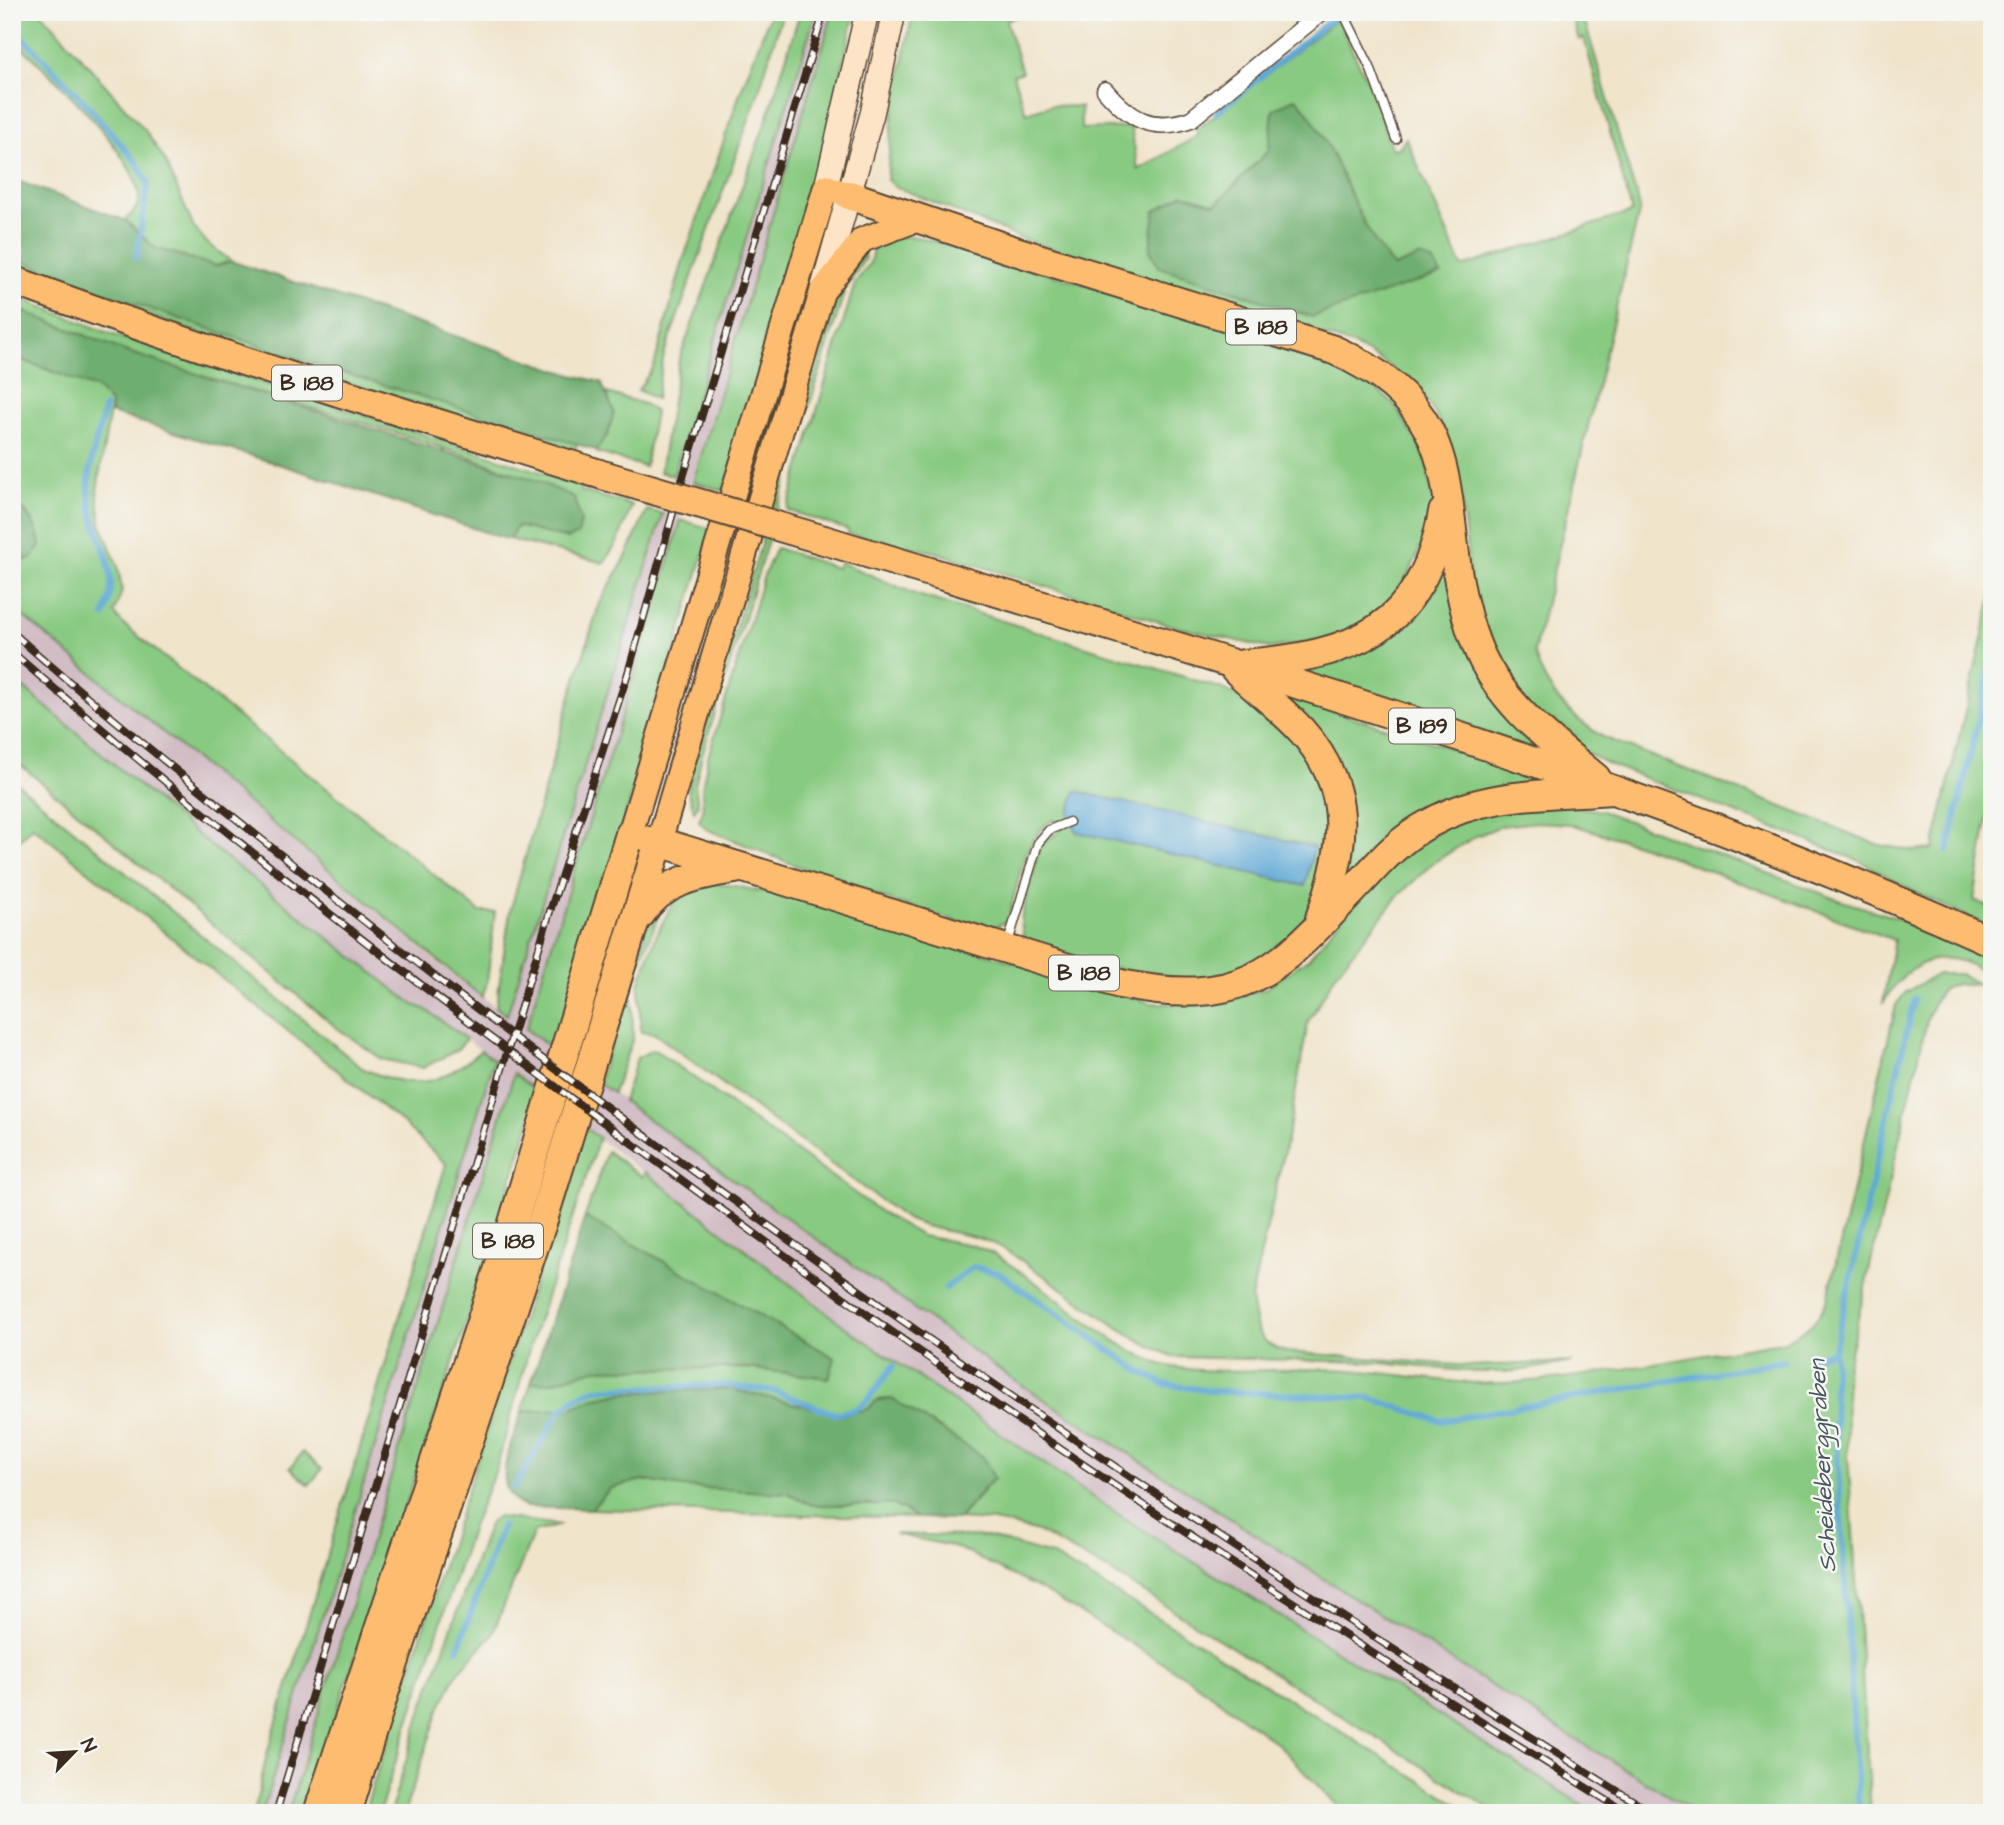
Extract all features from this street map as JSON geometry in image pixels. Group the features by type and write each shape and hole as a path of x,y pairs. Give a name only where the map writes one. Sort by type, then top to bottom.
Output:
{"highway":[{"path":"844,193 918,219"},
{"name":"B 188","path":"12,279 151,331 313,385 1230,665 1320,654 1362,639 1382,626 1415,592 1428,568 1438,540 1447,488 1437,444 1416,410 1381,375 1334,349 918,219"},
{"path":"1447,488 1461,594 1468,623 1486,667 1515,706 1552,742 1612,790"},
{"name":"B 188","path":"347,1813 384,1693 495,1369 659,842 1120,984 1191,993 1236,986 1283,961 1317,928 1340,856 1342,827 1329,774 1303,733 1230,665"},
{"name":"B 189","path":"1230,665 1612,790 1908,904 1992,942"},
{"path":"1317,928 1389,851 1432,822 1463,807 1494,798 1612,790"},
{"name":"B 188","path":"318,1813 503,1256 630,834"},
{"path":"633,927 646,906 665,888 695,875 741,868"}],"main road":[{"path":"844,193 867,12"},
{"path":"844,193 872,114 894,12"},
{"name":"B 188","path":"844,193 822,292 659,842 630,834 844,193"},
{"name":"B 188","path":"822,292 862,240 918,219"}],"street":[{"path":"1105,90 1121,108 1146,124 1178,124 1191,119 1322,12"}],"lane":[{"path":"1343,12 1370,66 1396,139"},
{"path":"1006,949 1038,842 1049,830 1069,822"}],"shaded area":[{"path":"816,12 833,12 526,1029 747,1191 1014,1380 1565,1733 1697,1813 1595,1813 1538,1778 1119,1515 848,1329 514,1074 288,1813 262,1813 494,1060 425,1009 414,1005 206,842 12,678 12,607 451,974 507,1015"}],"green space":[{"path":"12,12 41,12 145,130 166,162 193,226 208,244 231,261 216,266 155,248 125,220 134,210 139,198 135,180 124,159 87,113 12,38"},
{"path":"771,12 783,12 757,97 664,354 656,399 638,390 654,366 682,264 740,93"},
{"path":"800,12 816,12 673,476 660,472 679,360 769,113"},
{"path":"833,12 855,12 817,181 724,491 693,482"},
{"path":"913,12 1032,12 1006,20 1022,72 1013,75 1026,113 1052,105 1081,107 1081,129 1131,127 1138,170 1199,135 1196,130 1337,19 1370,86 1392,149 1399,148 1406,138 1462,267 1632,212 1584,38 1579,40 1570,12 1582,12 1640,208 1534,653 1539,667 1560,702 1603,737 1879,845 1914,851 1933,849 1992,596 1992,791 1974,900 1992,908 1992,928 1913,891 1860,861 1606,763 1546,725 1524,706 1494,656 1474,612 1458,482 1443,428 1411,383 1386,364 1353,345 1028,241 896,187 887,180 893,112"},
{"path":"1296,98 1324,138 1366,227 1394,267 1421,256 1433,262 1441,274 1312,317 1159,267 1150,250 1155,211 1183,194 1216,204 1269,150 1273,110"},
{"path":"12,179 125,220 155,248 216,266 231,261 572,375 601,382 614,412 608,434 596,450 305,361 112,296 12,257"},
{"path":"911,236 965,248 1285,345 1357,374 1394,404 1426,456 1433,502 1432,523 1397,600 1345,638 1269,648 1173,626 935,552 848,534 848,530 787,510 855,283 870,263 873,248 894,237"},
{"path":"864,251 865,258 845,290 702,755 695,785 698,806 694,811 688,791 697,753 841,285"},
{"path":"12,257 222,332 576,443 576,451 305,370 12,267"},
{"path":"12,295 114,335 581,485 581,491 632,505 618,541 604,563 509,539 517,526 568,539 574,498 465,455 101,343 12,307"},
{"path":"12,307 130,353 535,480 574,497 581,522 578,534 568,539 517,526 509,539 497,536 288,467 111,413 111,404 98,389 12,356"},
{"path":"12,356 99,389 111,404 97,490 101,524 118,567 122,591 114,613 122,623 480,912 495,912 487,983 482,997 12,607 12,562 32,558 27,513 12,502"},
{"path":"607,393 644,404 655,412 645,467 596,452 610,425 612,413"},
{"path":"12,502 31,520 40,545 32,558 12,562"},
{"path":"647,510 663,514 507,1015 496,1007 510,912 599,605 627,555"},
{"path":"681,520 711,529 555,1051 526,1029"},
{"path":"1444,543 1450,579 1554,757 1276,665 1351,656"},
{"path":"776,548 837,568 840,562 915,594 1220,688 1244,699 1279,721 1321,778 1332,848 1309,913 1281,946 1245,968 1197,980 1145,977 1024,942 1021,919 1040,846 1063,828 1054,820 1043,827 1028,850 1008,920 988,931 857,890 708,830 699,821 703,810 702,788 708,757 764,575"},
{"path":"12,678 206,842 414,1005 425,1009 466,1039 457,1050 423,1068 382,1059 337,1028 12,758"},
{"path":"1265,689 1559,783 1500,788 1345,887 1348,810"},
{"path":"12,779 362,1068 396,1080 425,1082 452,1072 481,1050 494,1060 262,1813 254,1813 267,1754 446,1164 404,1124 32,826 12,848"},
{"path":"1559,804 1602,811 1842,901 1926,927 1992,956 1992,978 1976,967 1960,961 1931,960 1906,975 1883,1003 1894,940 1643,846 1570,824 1537,822 1501,826 1476,836 1433,863 1397,897 1336,974 1308,1022 1289,1130 1251,1298 1256,1326 1269,1345 1288,1352 1469,1366 1572,1362 1511,1372 1478,1372 1368,1362 1175,1357 1108,1321 997,1245 903,1217 655,1034 641,1032 639,984 656,936 674,900 712,882 803,899 1151,1003 1210,1005 1265,989 1309,958 1378,873 1461,816"},
{"path":"661,910 638,966 632,991 633,1038 613,1093 598,1083 649,919"},
{"path":"1938,974 1960,974 1980,985 1960,984 1946,988 1937,998 1928,1016 1846,1370 1847,1439 1871,1813 1697,1813 1565,1733 1014,1380 623,1101 637,1058 652,1050 658,1052 885,1215 922,1236 972,1245 992,1253 1113,1339 1155,1362 1171,1367 1213,1371 1368,1371 1477,1383 1535,1381 1606,1372 1783,1342 1814,1321 1827,1301 1896,1005 1906,992"},
{"path":"514,1074 539,1093 467,1321 303,1813 288,1813"},
{"path":"584,1127 599,1138 530,1346 497,1467 473,1524 379,1813 364,1813"},
{"path":"607,1151 642,1177 645,1172 848,1329 1119,1515 1595,1813 1497,1813 1108,1570 1038,1532 994,1521 958,1519 994,1478 982,1456 892,1399 877,1400 868,1409 843,1415 730,1389 621,1393 592,1399 570,1409 522,1411 531,1383 552,1382 595,1369 745,1368 828,1378 835,1358 585,1217"},
{"path":"585,1217 835,1358 829,1378 745,1368 595,1369 552,1382 531,1383"},
{"path":"730,1389 843,1415 868,1409 877,1400 892,1399 982,1456 994,1478 958,1519 918,1518 894,1505 812,1505 788,1493 683,1487 642,1480 611,1488 591,1509 526,1507 514,1500 507,1489 506,1464 522,1411 570,1409 592,1399 621,1393"},
{"path":"303,1452 322,1469 309,1485 290,1468"},
{"path":"642,1480 683,1487 788,1493 812,1505 894,1505 918,1518 591,1509 611,1488"},
{"path":"498,1517 561,1525 534,1532 492,1635 456,1675 439,1710 404,1813 390,1813 422,1709 488,1527 492,1520"},
{"path":"894,1534 988,1537 1051,1555 1150,1613 1472,1813 1344,1813 1278,1744 1191,1680 1044,1591 956,1547"}],"water":[{"path":"1076,791 1314,847 1305,886 1077,832 1069,813"}],"waterway":[{"path":"1216,113 1333,18"},
{"path":"12,26 87,105 137,163 148,183 136,258"},
{"path":"104,616 110,597 111,579 109,563 93,517 89,481 105,407"},
{"name":"Scheideberggraben","path":"1948,851 1992,661"},
{"name":"Scheideberggraben","path":"1859,1813 1834,1404 1834,1351 1914,999"},
{"path":"946,1288 973,1267 998,1273 1141,1372 1164,1384 1211,1391 1369,1398 1441,1421 1784,1361"},
{"path":"1810,1357 1834,1351"},
{"path":"514,1488 561,1410 595,1389 722,1385 774,1391 835,1414 855,1410 868,1400 893,1366"},
{"path":"458,1649 502,1526"}],"railway":[{"path":"276,1813 551,908 628,673 684,474 824,12"},
{"path":"12,632 128,731 326,891 485,1015 810,1256 1143,1485 1482,1706 1653,1813"},
{"path":"12,652 153,772 443,1002 794,1262 999,1407 1138,1501 1381,1659 1627,1813"}]}
